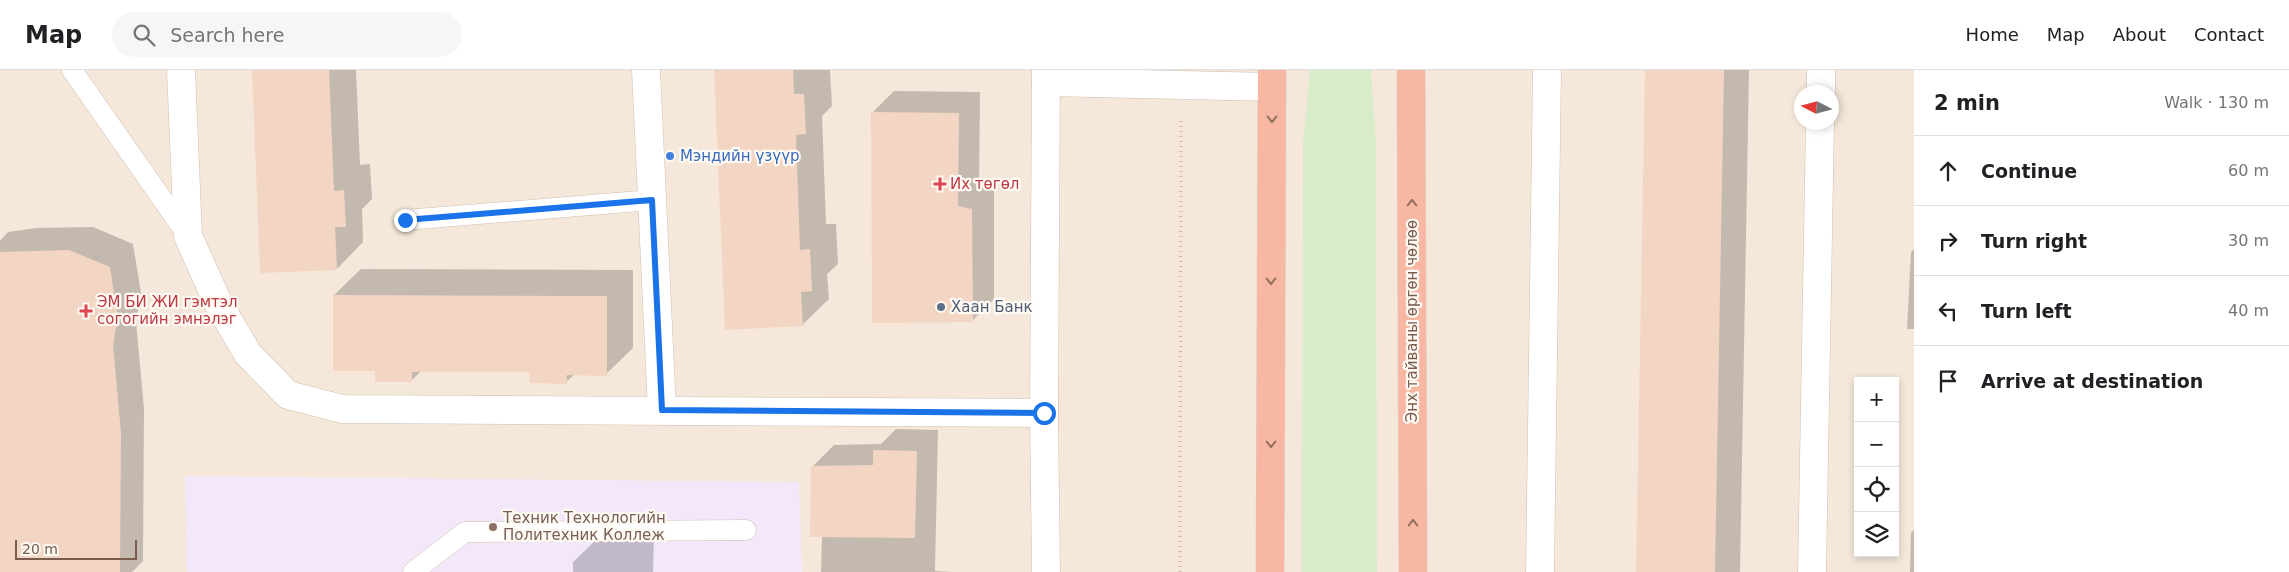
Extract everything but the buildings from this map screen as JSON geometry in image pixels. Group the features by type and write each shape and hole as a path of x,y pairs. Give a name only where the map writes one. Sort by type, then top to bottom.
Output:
{"highway":[{"name":"Энх тайваны өргөн чөлөө","path":"1411,70 1413,572"},
{"path":"1270,572 1272,78"}],"street":[{"path":"182,70 188,236 219,306 248,354 288,395 342,409 1044,413"},
{"path":"646,70 662,410"},
{"path":"1540,572 1547,70"},
{"path":"1821,70 1821,85"},
{"path":"1046,572 1044,413 1046,76 1182,85 1272,78"},
{"path":"1812,572 1820,130"}],"lane":[{"path":"72,70 188,236"},
{"path":"405,220 652,200"},
{"path":"413,572 465,532 746,530"}],"path":[{"path":"1180,572 1182,85"}],"shaded area":[{"path":"0,70 1914,70 1914,572 0,572"},
{"name":"Техник Технологийн Политехник Коллеж","path":"185,476 799,482 802,572 187,572"}],"green space":[{"path":"1310,70 1371,70 1376,143 1377,572 1302,572 1303,144"}],"place":[{"name":"Мэндийн үзүүр","path":"670,156"},
{"name":"Их төгөл","path":"940,184"},
{"name":"Хаан Банк","path":"941,307"},
{"name":"ЭМ БИ ЖИ гэмтэл согогийн эмнэлэг","path":"86,311"},
{"name":"Техник Технологийн Политехник Коллеж","path":"493,527"}],"route":[{"path":"405,220 652,200 662,410 1044,413"}]}
